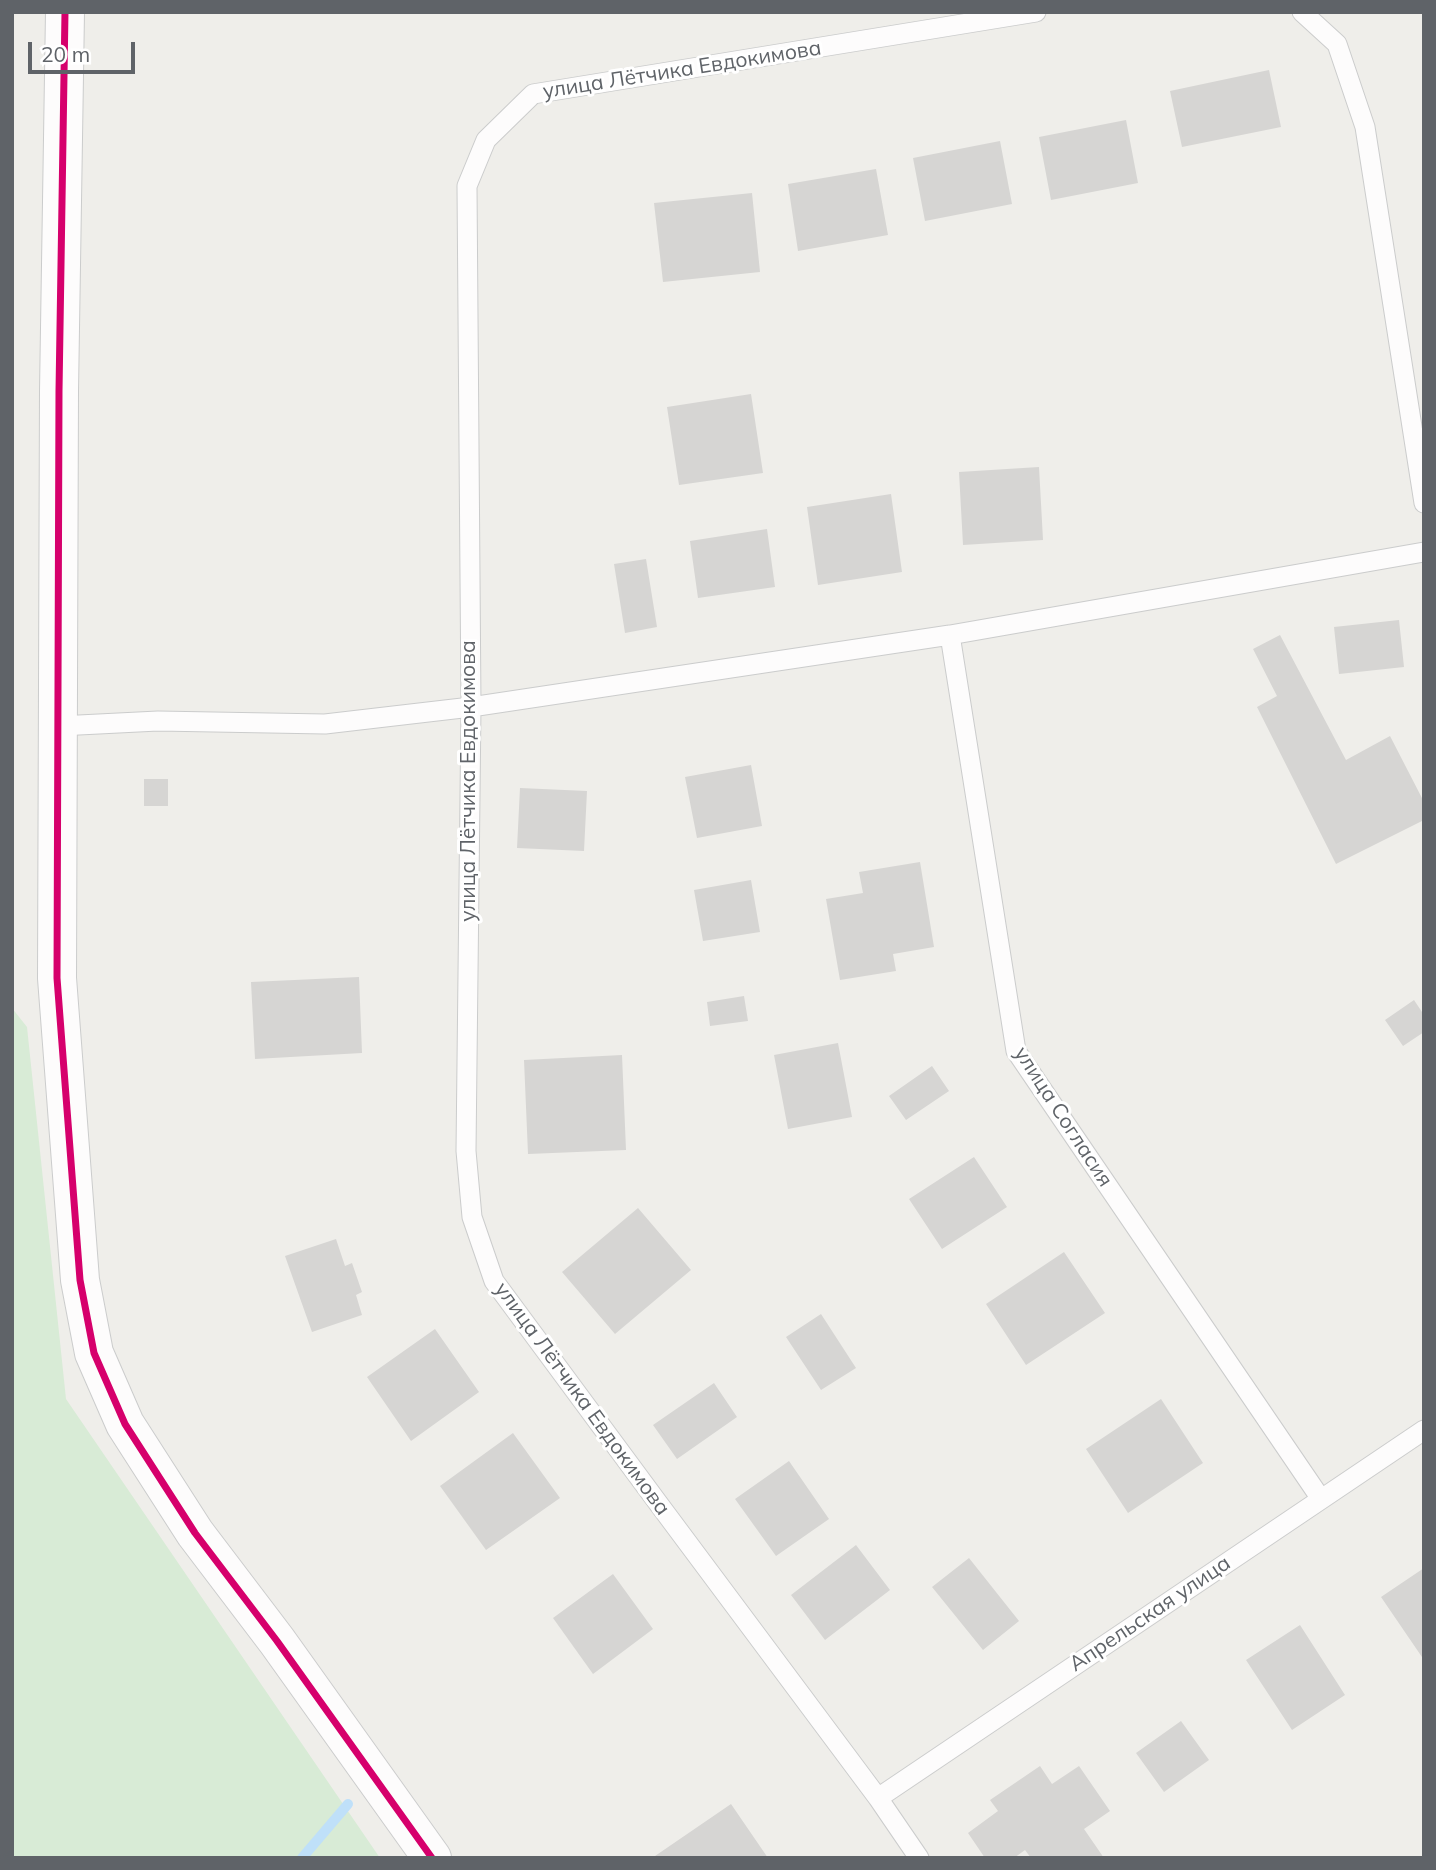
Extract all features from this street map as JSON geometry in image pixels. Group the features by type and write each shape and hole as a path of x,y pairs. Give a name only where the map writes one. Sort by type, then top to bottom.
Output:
{"street":[{"path":"65,12 59,391 57,978 80,1280 94,1353 125,1424 195,1533 277,1641 432,1858"}],"lane":[{"name":"улица Лётчика Евдокимова","path":"919,1858 878,1798 494,1281 472,1217 466,1151 471,708 467,186 486,140 533,94 1036,12"},
{"path":"1302,12 1337,44 1365,127 1424,503"},
{"path":"59,726 158,721 325,724 471,708 950,635 1424,552"},
{"name":"улица Согласия","path":"950,635 1016,1051 1321,1499"},
{"name":"Апрельская улица","path":"878,1798 1424,1430"}],"green space":[{"path":"12,1008 27,1027 66,1399 380,1858 12,1858"}],"building":[{"path":"1269,70 1281,127 1182,147 1170,91"},
{"path":"1126,120 1138,183 1051,200 1039,137"},
{"path":"1000,141 1012,204 925,221 913,158"},
{"path":"876,169 888,235 798,251 788,184"},
{"path":"752,193 760,272 663,282 654,203"},
{"path":"751,394 763,473 679,485 667,407"},
{"path":"1039,467 1043,540 963,545 959,472"},
{"path":"891,494 902,572 818,585 807,507"},
{"path":"767,529 775,587 698,598 690,541"},
{"path":"646,559 657,627 625,633 614,564"},
{"path":"1399,620 1404,667 1339,674 1334,627"},
{"path":"1280,635 1346,760 1390,736 1424,802 1424,820 1336,864 1257,707 1277,696 1253,649"},
{"path":"751,765 762,826 697,838 685,777"},
{"path":"144,779 168,779 168,806 144,806"},
{"path":"520,788 587,791 584,851 517,848"},
{"path":"920,862 934,947 893,954 896,971 840,980 826,899 863,893 859,872"},
{"path":"751,880 760,932 703,941 694,890"},
{"path":"359,977 362,1053 255,1059 251,982"},
{"path":"744,996 748,1021 710,1026 707,1002"},
{"path":"1414,1000 1424,1015 1424,1032 1403,1046 1385,1020"},
{"path":"838,1043 852,1117 788,1129 774,1055"},
{"path":"622,1055 626,1150 528,1154 524,1060"},
{"path":"932,1066 949,1091 906,1120 889,1096"},
{"path":"974,1157 1007,1207 942,1249 909,1199"},
{"path":"638,1208 691,1270 615,1334 562,1272"},
{"path":"336,1239 345,1266 352,1263 362,1292 356,1295 362,1315 312,1332 285,1256"},
{"path":"1064,1252 1105,1313 1026,1365 986,1304"},
{"path":"821,1314 856,1368 821,1390 786,1337"},
{"path":"435,1329 479,1392 411,1441 367,1377"},
{"path":"714,1383 737,1417 677,1459 653,1425"},
{"path":"1161,1399 1203,1463 1128,1513 1086,1449"},
{"path":"513,1433 560,1498 486,1550 440,1486"},
{"path":"789,1461 829,1519 776,1556 735,1499"},
{"path":"856,1545 890,1590 825,1640 791,1595"},
{"path":"969,1558 1019,1621 983,1650 932,1587"},
{"path":"1424,1568 1424,1660 1381,1597"},
{"path":"613,1574 653,1629 593,1674 553,1618"},
{"path":"1300,1625 1345,1695 1292,1730 1246,1660"},
{"path":"1181,1721 1209,1760 1164,1792 1136,1753"},
{"path":"1040,1766 1052,1784 1079,1766 1110,1811 1084,1829 1104,1858 1031,1858 1025,1850 1014,1858 985,1858 968,1833 998,1811 990,1800"},
{"path":"731,1804 768,1858 655,1856"}],"waterway":[{"path":"302,1858 348,1804"}],"cycle path":[{"path":"65,12 59,391 57,978 80,1280 94,1353 125,1424 195,1533 277,1641 432,1858"}]}
